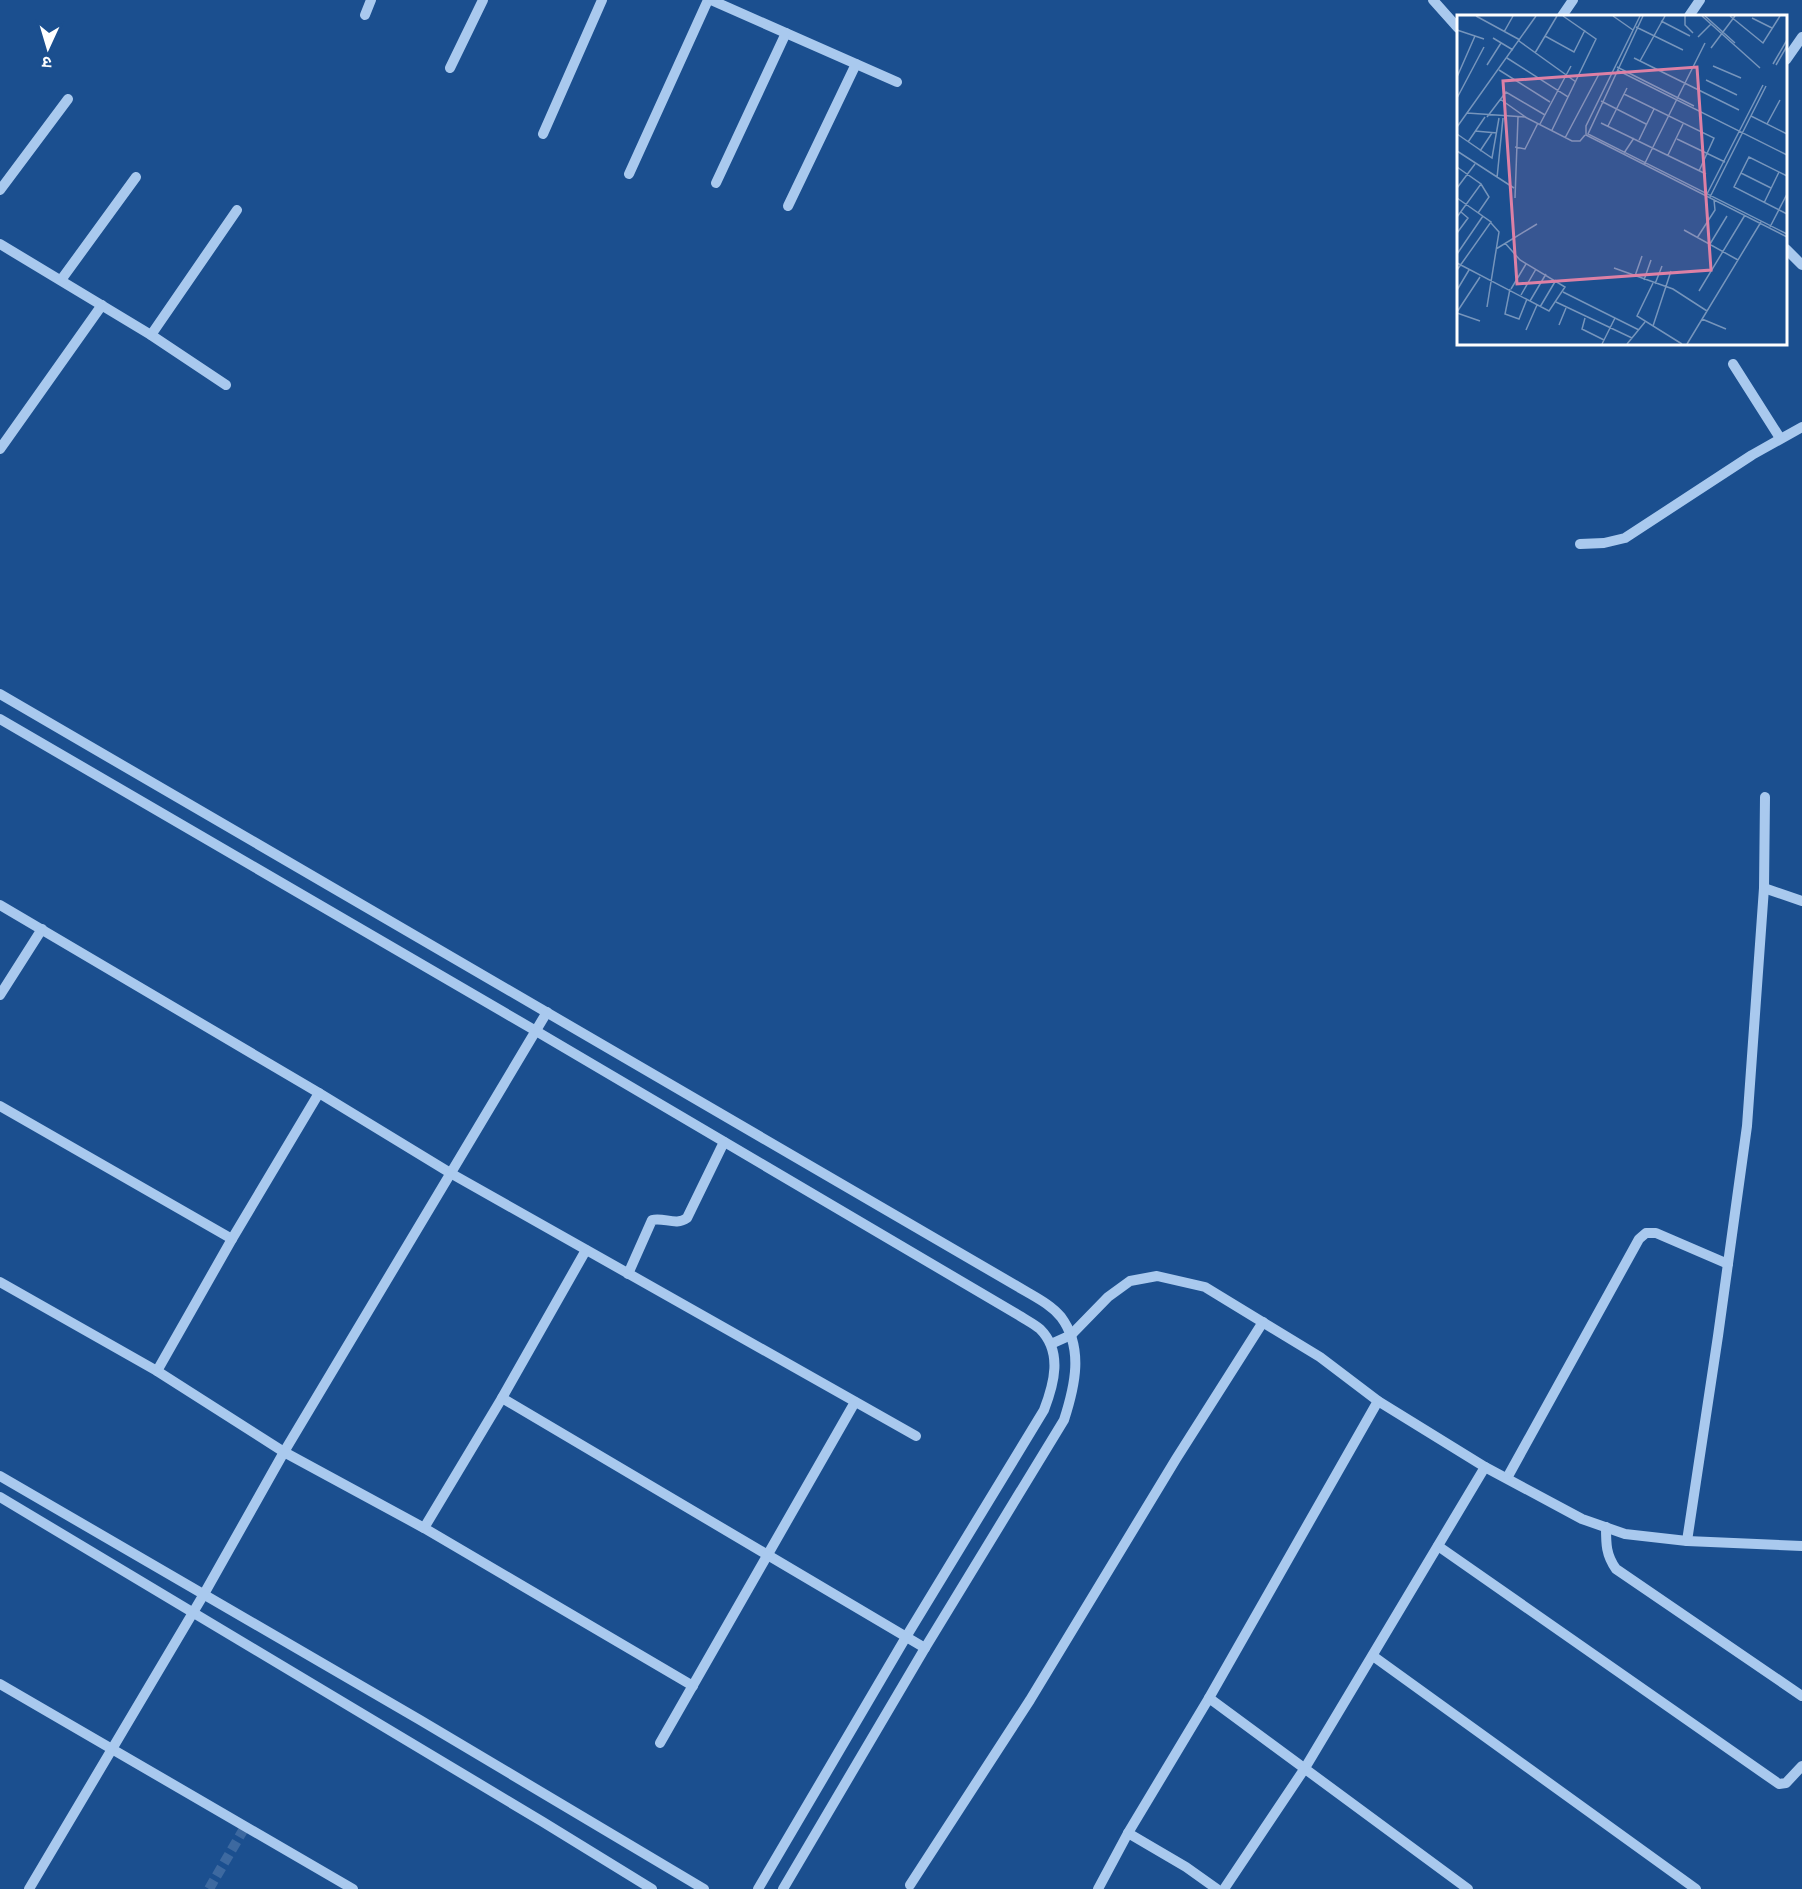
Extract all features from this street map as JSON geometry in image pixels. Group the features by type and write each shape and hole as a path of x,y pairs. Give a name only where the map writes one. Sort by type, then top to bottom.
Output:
{"street":[{"path":"365,15 371,0"},
{"path":"450,68 483,0"},
{"path":"543,134 602,0"},
{"path":"629,174 709,0 897,82"},
{"path":"1563,15 1573,0"},
{"path":"1690,15 1700,0"},
{"path":"1439,2 1457,27"},
{"path":"716,183 786,33"},
{"path":"1787,57 1802,37"},
{"path":"788,206 856,64"},
{"path":"0,190 68,99"},
{"path":"61,280 136,177"},
{"path":"151,335 237,210"},
{"path":"0,244 151,335 226,385"},
{"path":"1787,251 1802,265"},
{"path":"0,449 102,305"},
{"path":"1733,364 1780,438"},
{"path":"1580,544 1604,543 1625,538 1780,438 1802,427"},
{"path":"0,694 1027,1292 1060,1316 1071,1335 1077,1367 1073,1392 1064,1419 783,1889"},
{"path":"0,719 536,1030 1020,1316 1040,1329 1051,1344 1055,1368 1053,1387 1044,1410 906,1637 759,1889"},
{"path":"1687,1541 1747,1126 1764,888 1765,797"},
{"path":"1764,888 1802,901"},
{"path":"0,905 452,1174 916,1436"},
{"path":"0,995 42,929"},
{"path":"29,1889 204,1594 284,1452 547,1012"},
{"path":"157,1371 319,1093"},
{"path":"0,1106 232,1239"},
{"path":"628,1274 652,1220 682,1222 687,1218 724,1142"},
{"path":"1507,1478 1639,1239 1646,1233 1656,1233 1728,1264"},
{"path":"424,1528 502,1398 586,1250"},
{"path":"1051,1344 1071,1335 1108,1297 1130,1281 1157,1276 1205,1287 1320,1357 1377,1401 1485,1467 1582,1519 1625,1534 1687,1541 1802,1546"},
{"path":"0,1282 157,1371 284,1452 424,1528 693,1686"},
{"path":"910,1885 1030,1700 1176,1459 1263,1322"},
{"path":"502,1398 768,1557 866,1611 925,1648"},
{"path":"1098,1889 1377,1401"},
{"path":"660,1743 855,1402"},
{"path":"1224,1889 1305,1768 1485,1467"},
{"path":"0,1476 704,1889"},
{"path":"0,1497 652,1889"},
{"path":"1606,1527 1606,1550 1616,1569 1802,1696"},
{"path":"1438,1546 1779,1784 1786,1783 1802,1766"},
{"path":"1373,1656 1696,1889"},
{"path":"0,1684 353,1889"},
{"path":"1209,1698 1468,1889"},
{"path":"1128,1833 1186,1867 1217,1889"}],"tunnel":[{"path":"209,1889 245,1827"}]}
